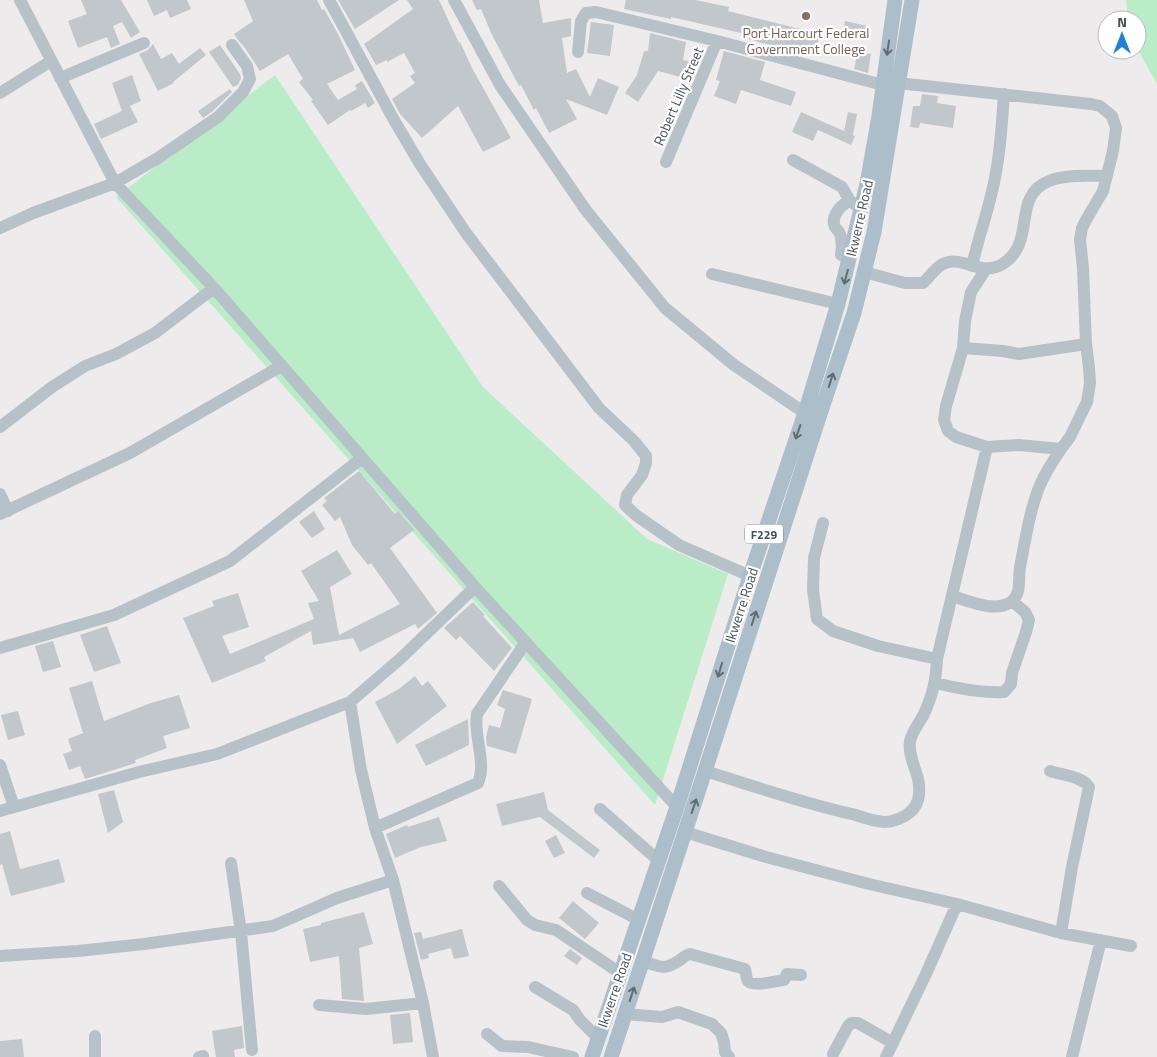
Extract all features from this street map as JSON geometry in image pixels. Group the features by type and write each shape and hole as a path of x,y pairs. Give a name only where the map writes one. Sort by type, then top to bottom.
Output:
{"main road":[{"name":"Ikwerre Road","path":"592,1057 677,807 838,304 856,205 878,126 895,0"},
{"name":"Ikwerre Road","path":"611,1057 854,313 874,232 912,0"}],"street":[{"path":"20,0 115,182 214,288 475,587 677,807"},
{"path":"329,0 411,149 466,233 599,408 634,441 646,456 642,475 627,495 625,505 637,516 679,545 750,576"},
{"path":"454,0 500,85 585,208 665,308 734,365 804,413"},
{"path":"578,52 581,21 586,13 596,12 717,41 883,85"},
{"name":"Robert Lilly Street","path":"666,162 717,41"},
{"path":"60,78 144,43"},
{"path":"0,228 33,213 115,182 158,158 218,117 243,92 250,79 247,66 232,45"},
{"path":"0,93 51,61"},
{"path":"898,83 1091,104 1100,106 1112,116 1116,128 1113,151 1103,191 1082,228 1080,240 1089,375 1087,402 1070,438 1047,469 1036,496 1019,570 1019,591 1012,601 1001,606 993,606 952,596"},
{"path":"972,266 997,171 1004,94"},
{"path":"793,160 842,187 856,205"},
{"path":"864,272 905,283 923,283 944,263 955,261 986,269 1003,264 1015,253 1022,242 1027,206 1031,194 1039,186 1050,180 1065,177 1106,176"},
{"path":"842,255 841,237 835,227 835,220 844,203 856,205"},
{"path":"986,269 971,292 965,321 963,348 953,378 944,420 948,431 956,437 987,447 1019,445 1061,449"},
{"path":"712,274 838,304"},
{"path":"0,427 52,387 85,366 116,354 155,333 214,288"},
{"path":"963,348 1019,354 1086,344"},
{"path":"0,494 4,513 130,453 281,366"},
{"path":"705,771 846,813 883,822 901,819 909,812 918,801 918,775 909,754 911,738 936,683 938,659 987,447"},
{"path":"0,648 114,615 230,561 362,458"},
{"path":"823,523 814,566 812,590 817,619 833,631 878,646 938,659"},
{"path":"0,811 139,772 217,754 350,702 400,659 475,587"},
{"path":"936,683 961,690 1004,692 1011,684 1012,673 1029,620 1025,612 1012,601"},
{"path":"375,828 478,783 481,768 476,723 477,714 526,642"},
{"path":"350,702 361,770 375,828 393,880 423,1003 433,1057"},
{"path":"0,765 14,807"},
{"path":"1050,771 1080,780 1089,787 1072,867 1061,933"},
{"path":"600,808 658,861"},
{"path":"685,832 775,859 869,884 957,904 1061,933 1131,946"},
{"path":"231,863 241,932 252,1050"},
{"path":"0,956 78,951 241,932 273,926 338,898 393,880"},
{"path":"500,886 527,920 535,925 556,930 620,973"},
{"path":"587,893 639,920"},
{"path":"886,1057 957,904"},
{"path":"1072,1057 1100,940"},
{"path":"643,961 668,968 685,955 690,954 745,969 748,981 759,985 766,982 784,980 787,974 801,975"},
{"path":"535,987 573,1010 598,1038"},
{"path":"319,1005 366,1009 423,1003"},
{"path":"625,1014 662,1017 678,1012 712,1024 721,1032 724,1052 729,1057"},
{"path":"832,1054 851,1023 858,1023 893,1043"},
{"path":"488,1034 502,1046 528,1047 573,1057"},
{"path":"95,1036 95,1057"}],"green space":[{"path":"1126,0 1157,0 1157,84 1144,60 1147,60 1147,10 1127,10"},
{"path":"275,75 483,387 647,539 728,574 655,805 116,197"}],"building":[{"path":"81,0 121,0 140,32 131,38 122,22 113,26 120,44 111,48 107,37 78,48 68,21 87,14"},
{"path":"147,0 187,0 191,9 170,18 167,10 154,16"},
{"path":"244,0 317,0 337,32 355,70 327,84 338,100 357,89 355,85 362,81 375,103 368,108 365,103 350,110 328,125 311,101 313,100 299,82 303,79 288,54 260,71 238,40 234,34 253,21"},
{"path":"338,0 399,0 355,29"},
{"path":"407,0 439,0 472,68 511,138 483,152 458,106 422,138 400,114 392,99 415,83 410,76 415,73 404,53 387,62 387,60 376,65 364,44 413,9"},
{"path":"472,0 539,0 543,23 571,18 571,36 562,38 567,73 576,69 590,97 598,78 619,87 607,115 566,99 577,119 549,133 536,108 534,110 521,85 519,86 492,35 481,9 477,10"},
{"path":"626,0 695,0 729,7 728,11 820,34 815,55 749,39 750,35 671,17 671,19 624,9"},
{"path":"845,21 867,26 864,40 842,35"},
{"path":"591,22 614,25 610,56 587,53"},
{"path":"650,33 686,42 683,60 691,62 687,79 658,71 638,102 625,93 637,75 644,51 648,51"},
{"path":"153,44 161,59 172,53 179,64 200,48 206,55 174,83 158,91 139,54 148,50"},
{"path":"220,45 240,74 241,78 238,85 233,87 209,52"},
{"path":"724,51 765,62 760,80 796,92 791,106 741,90 736,104 714,96 720,81 716,80"},
{"path":"858,51 871,54 868,73 854,69"},
{"path":"132,75 141,101 130,106 138,122 101,139 94,124 122,111 112,83"},
{"path":"230,89 232,92 203,118 198,111"},
{"path":"922,94 938,96 937,103 956,106 953,128 920,123 919,128 910,127 913,106 920,106"},
{"path":"801,112 844,131 848,112 857,114 853,135 855,136 851,145 818,130 813,141 792,132"},
{"path":"359,471 395,514 398,511 414,530 390,548 437,613 418,629 415,624 360,652 353,638 313,645 311,631 264,657 266,661 212,683 183,618 214,606 212,601 238,593 249,627 222,636 230,654 314,619 308,603 319,601 301,571 337,550 352,574 330,587 339,635 400,604 371,563 368,565 352,545 340,517 335,521 322,505 327,501 324,498"},
{"path":"314,511 325,529 312,538 299,522"},
{"path":"473,602 512,648 494,671 460,636 456,640 444,628"},
{"path":"107,626 121,663 94,672 80,635"},
{"path":"53,641 61,667 43,672 35,646"},
{"path":"415,676 422,686 428,681 447,706 397,744 375,702 399,689"},
{"path":"92,681 104,721 151,703 179,695 190,728 163,736 167,748 135,760 136,763 85,779 80,766 69,770 63,754 72,751 68,739 83,733 69,688"},
{"path":"503,690 532,699 516,754 487,746 486,737 489,725 500,728 505,709 497,705"},
{"path":"18,711 25,735 8,740 1,715"},
{"path":"468,719 469,745 426,766 415,745"},
{"path":"114,790 123,822 108,833 98,794"},
{"path":"544,792 548,810 600,850 594,858 540,817 502,826 496,804"},
{"path":"439,817 447,841 421,847 395,858 386,834 407,825 408,827"},
{"path":"10,831 20,869 59,859 65,882 11,896 2,864 0,865 0,834"},
{"path":"556,835 565,853 554,858 545,841"},
{"path":"573,901 599,923 585,939 559,918"},
{"path":"364,912 373,944 359,948 364,1001 342,999 339,956 310,962 303,929"},
{"path":"462,929 469,956 454,959 451,948 428,954 429,958 421,960 414,933 421,932 423,939"},
{"path":"570,949 582,958 577,965 564,956"},
{"path":"410,1013 413,1042 393,1044 390,1015"},
{"path":"242,1026 244,1048 234,1050 235,1057 216,1057 212,1031"},
{"path":"22,1039 24,1057 0,1057 0,1041"}],"place":[{"name":"Port Harcourt Federal Government College","path":"806,16"}]}
